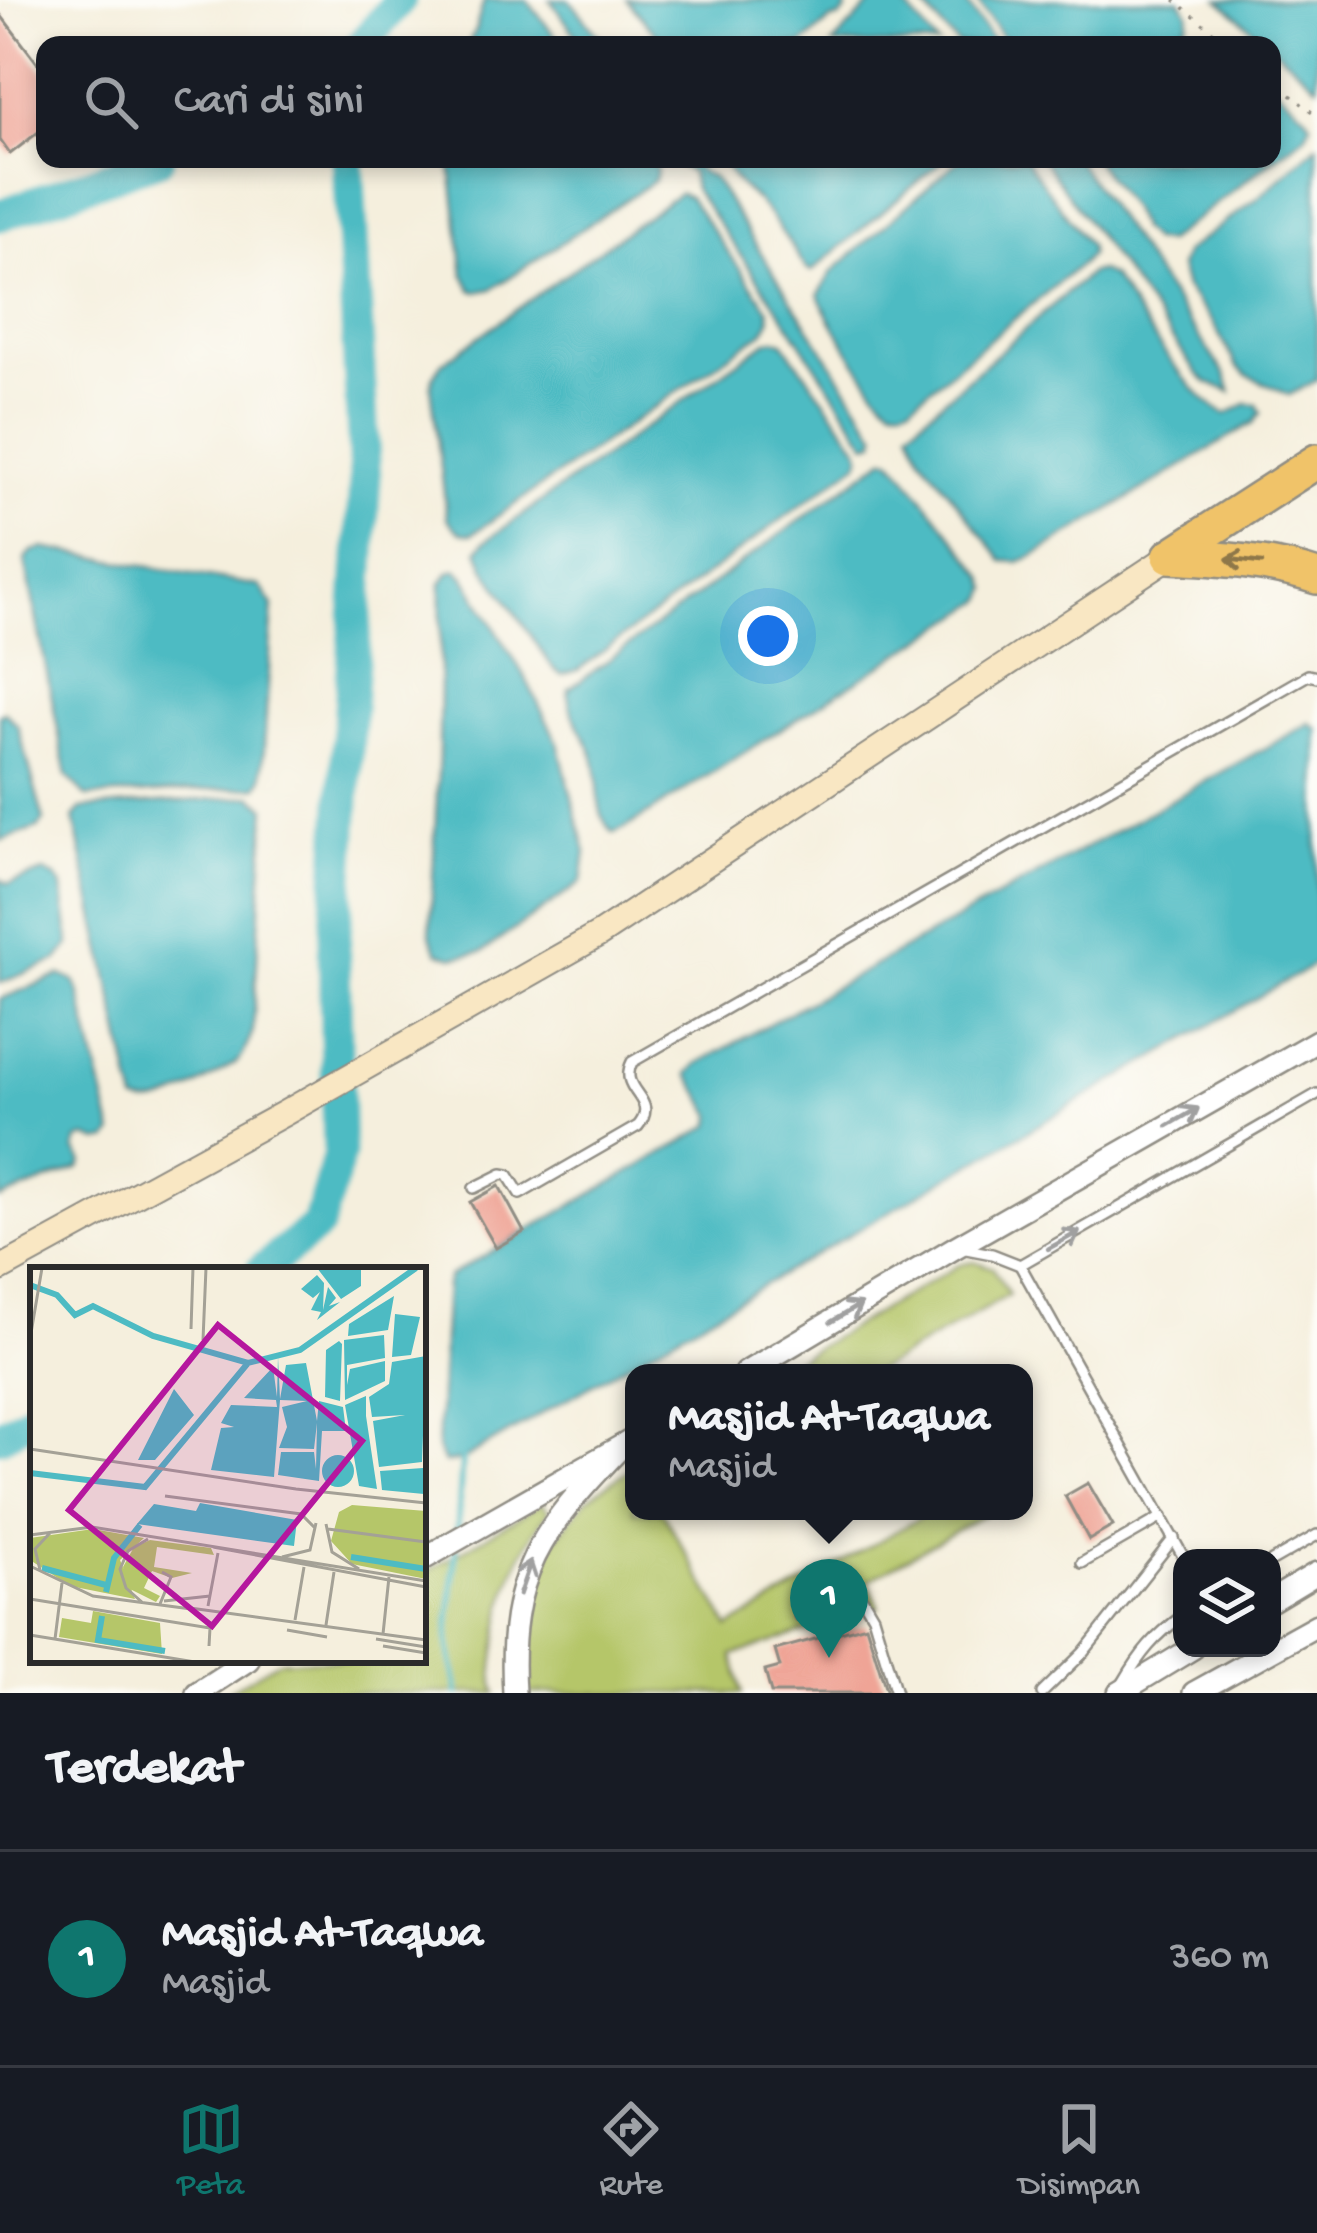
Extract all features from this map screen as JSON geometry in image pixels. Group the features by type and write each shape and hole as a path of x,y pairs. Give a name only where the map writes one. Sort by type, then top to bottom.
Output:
{"highway":[{"path":"1170,556 1308,471"},
{"path":"1170,556 1237,560 1317,577"}],"main road":[{"path":"0,1269 620,921 1170,556"}],"street":[{"path":"760,1364 1317,1041"},
{"path":"426,1557 625,1444"},
{"path":"514,1693 517,1602 535,1550 586,1483 625,1445"},
{"path":"1281,1595 1317,1573"},
{"path":"1194,1693 1317,1624"},
{"path":"1118,1693 1178,1657"},
{"path":"197,1693 243,1663"}],"lane":[{"path":"474,1188 508,1174 520,1195 638,1126 646,1107 628,1081 632,1062 1308,675 1317,676"},
{"path":"1020,1265 1317,1094"},
{"path":"956,1247 1020,1265 1180,1549"},
{"path":"1082,1563 1162,1517"},
{"path":"1281,1556 1317,1535"},
{"path":"1042,1693 1083,1653 1174,1538"},
{"path":"799,1616 855,1596 863,1599 873,1616 896,1693"},
{"path":"1118,1693 1141,1652 1173,1623"}],"path":[{"path":"1174,0 1218,36"},
{"path":"1281,87 1317,116"}],"green space":[{"path":"974,1261 993,1268 1009,1295 889,1364 788,1364 959,1265"},
{"path":"625,1472 625,1520 667,1520 729,1627 915,1520 974,1520 867,1581 879,1607 733,1655 742,1693 526,1693 521,1671 529,1607 546,1550 587,1499"},
{"path":"542,1503 549,1511 520,1558 503,1608 494,1669 496,1693 225,1693 275,1663 426,1663 426,1572"}],"water":[{"path":"484,0 527,0 555,36 472,36"},
{"path":"550,0 570,0 599,36 576,36"},
{"path":"627,0 847,0 840,18 812,36 657,36"},
{"path":"875,0 901,0 931,36 841,36"},
{"path":"918,0 964,0 990,36 950,36"},
{"path":"976,0 1180,0 1189,13 1188,23 1170,36 1002,36"},
{"path":"1219,0 1317,0 1317,86 1281,54 1281,36 1260,36"},
{"path":"1281,92 1311,123 1305,135 1281,153"},
{"path":"1317,145 1317,380 1289,395 1237,366 1212,322 1185,288 1179,267 1185,252 1258,198"},
{"path":"451,168 656,168 655,180 492,289 472,290 464,275"},
{"path":"683,168 697,168 713,178 877,434 875,441 867,443 694,189 691,173"},
{"path":"728,168 934,168 812,271 767,211"},
{"path":"950,168 1032,168 1089,246 1090,254 911,404 902,406 884,399 830,319 819,294 831,273"},
{"path":"1049,168 1082,168 1226,376 1231,392 1206,382"},
{"path":"1101,168 1262,168 1166,242 1152,241"},
{"path":"679,193 689,197 769,310 763,332 472,534 457,530 447,518 431,386 442,363"},
{"path":"1090,273 1111,276 1197,392 1227,414 1246,404 1257,405 1261,413 1254,422 1032,557 1003,561 921,456 910,429"},
{"path":"775,339 783,342 859,448 858,463 578,670 561,675 485,568 478,550"},
{"path":"885,458 899,467 985,577 989,589 984,600 614,833 603,818 595,761 570,707 569,689"},
{"path":"43,548 260,586 273,606 262,779 257,787 87,797 67,776 25,560 32,551"},
{"path":"457,570 525,677 558,743 586,852 578,885 482,952 453,957 438,952 430,934 441,583"},
{"path":"5,712 18,726 44,821 38,828 0,841 0,714"},
{"path":"1310,723 1317,728 1317,963 462,1460 444,1463 437,1449 449,1276 712,1125 713,1115 688,1074 697,1064"},
{"path":"252,796 266,807 253,1031 236,1063 172,1098 136,1102 74,818 81,809"},
{"path":"44,872 62,886 70,945 58,960 0,983 0,879 8,884"},
{"path":"61,975 74,981 79,991 113,1134 99,1142 86,1137 78,1140 75,1149 83,1162 80,1168 0,1199 0,999"}],"building":[{"path":"0,14 36,61 36,134 10,154 0,140"},
{"path":"499,1186 524,1232 496,1248 470,1202"},
{"path":"1088,1483 1113,1526 1089,1540 1065,1496"},
{"path":"866,1625 887,1693 771,1693 765,1671 780,1667 775,1650"}],"waterway":[{"path":"369,36 400,0"},
{"path":"0,215 133,168"},
{"path":"266,1267 318,1225 339,1154 334,955 365,479 348,168"},
{"path":"0,1436 30,1418"},
{"path":"457,1535 462,1460"},
{"path":"456,1548 448,1639 458,1693"}],"place":[{"name":"Masjid At-Taqwa","path":"829,1658"}]}
